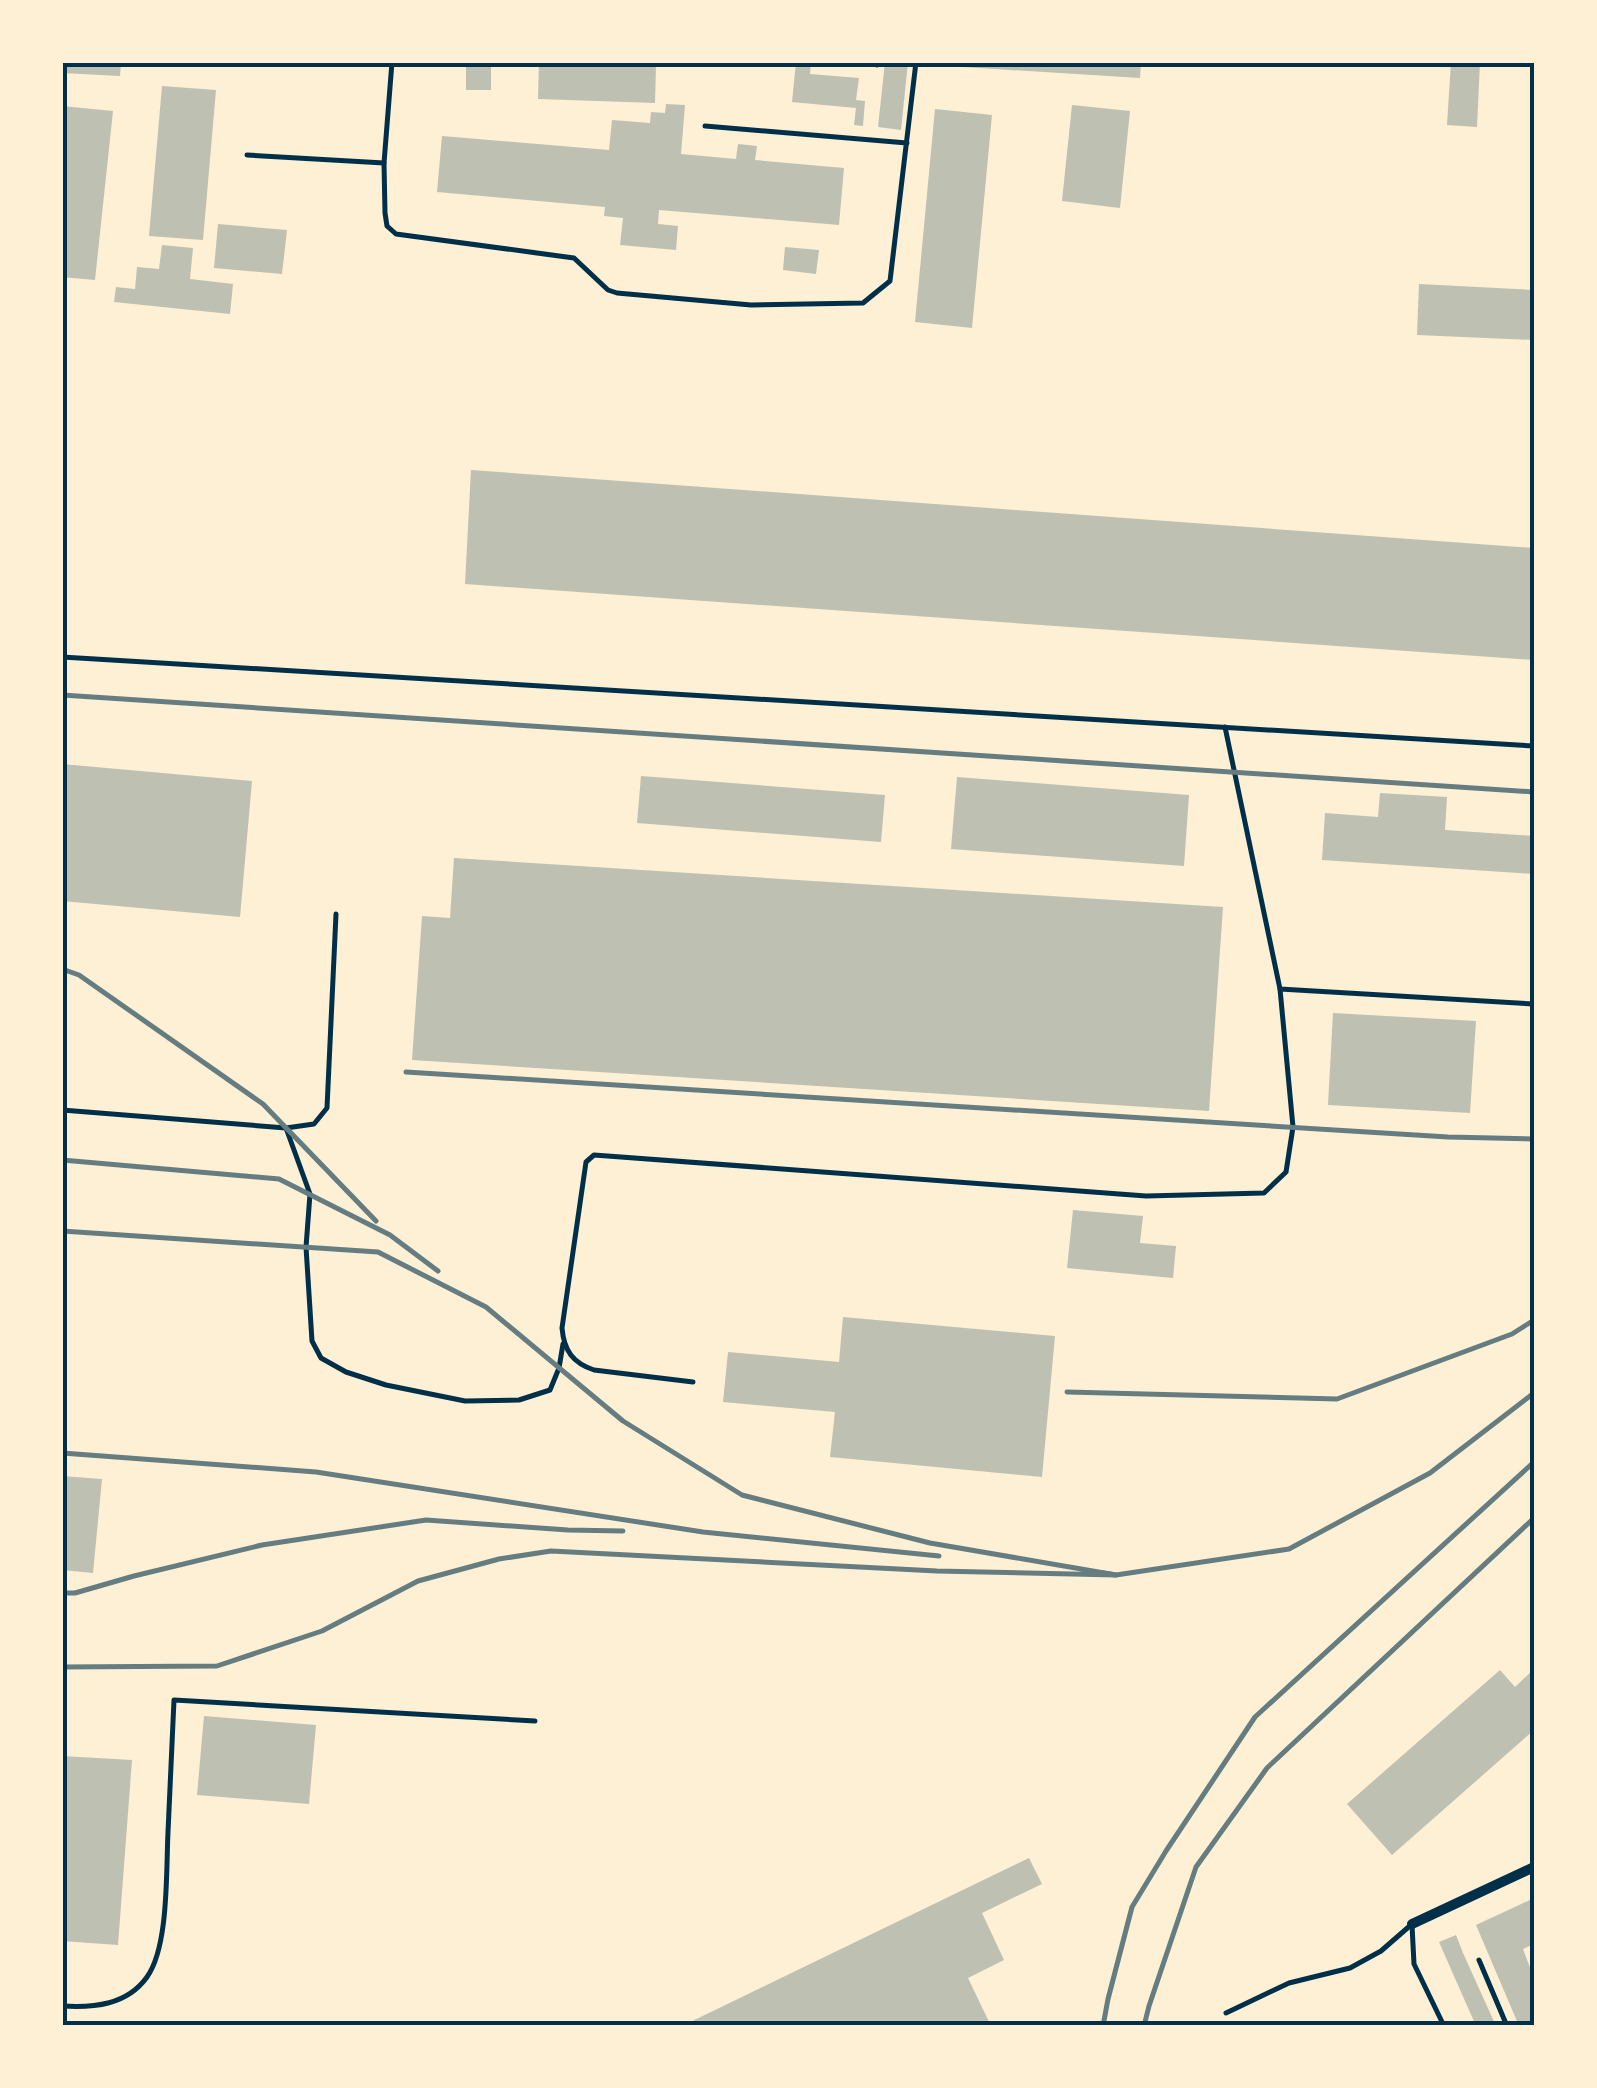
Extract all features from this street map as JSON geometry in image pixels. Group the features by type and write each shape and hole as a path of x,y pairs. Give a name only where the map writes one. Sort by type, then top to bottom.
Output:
{"street":[{"path":"1412,1924 1534,1867"}],"lane":[{"path":"392,62 384,163 387,226 396,234 574,258 616,293 751,306 864,303 890,281 916,62"},
{"path":"705,126 906,143"},
{"path":"247,155 384,163"},
{"path":"62,656 1534,746"},
{"path":"286,1128 310,1194 306,1247 312,1340 321,1358 346,1372 386,1384 465,1401 520,1400 550,1390 563,1343 586,1162 594,1155 1146,1196 1264,1192 1286,1172 1292,1127 1280,990 1224,727"},
{"path":"62,1110 286,1128 314,1124 327,1108 336,914"},
{"path":"1280,990 1534,1004"},
{"path":"563,1343 580,1365 594,1370 693,1382"},
{"path":"62,2006 99,2007 113,2002 144,1982 152,1968 164,1919 174,1700 535,1721"},
{"path":"1226,2013 1288,1983 1350,1968 1382,1952 1412,1924"},
{"path":"1412,1924 1414,1964 1444,2026"},
{"path":"1479,1960 1508,2026"}],"building":[{"path":"62,62 121,62 120,76 62,73"},
{"path":"466,62 491,62 491,90 466,90"},
{"path":"539,62 656,66 655,103 538,99"},
{"path":"796,62 811,62 810,74 859,78 856,100 865,101 863,126 854,125 856,108 792,102"},
{"path":"885,62 908,62 901,130 878,127"},
{"path":"930,62 1141,62 1140,78"},
{"path":"1451,62 1480,62 1477,127 1447,125"},
{"path":"162,86 216,90 203,240 149,236"},
{"path":"666,104 685,105 681,154 736,159 738,144 757,146 755,160 844,168 839,225 659,210 658,224 678,226 676,250 620,245 623,218 604,216 605,207 437,192 442,136 609,150 612,120 650,123 651,112 665,113"},
{"path":"1072,105 1130,111 1120,208 1062,201"},
{"path":"62,106 113,111 95,280 62,277"},
{"path":"935,109 992,115 972,328 915,322"},
{"path":"218,224 287,230 282,274 214,268"},
{"path":"162,245 193,248 190,279 233,284 230,314 114,302 116,287 135,289 137,267 159,269"},
{"path":"785,247 819,250 816,274 783,270"},
{"path":"1419,284 1534,290 1534,340 1417,335"},
{"path":"471,470 1534,548 1534,660 465,584"},
{"path":"62,764 252,781 240,917 62,901"},
{"path":"641,776 885,795 881,842 637,823"},
{"path":"957,777 1189,795 1184,866 951,849"},
{"path":"1380,793 1447,797 1445,830 1534,836 1534,874 1322,860 1325,813 1378,817"},
{"path":"454,858 1223,907 1209,1111 412,1060 422,916 450,918"},
{"path":"1333,1013 1476,1021 1470,1113 1328,1105"},
{"path":"1073,1210 1143,1216 1140,1243 1176,1246 1173,1278 1067,1268"},
{"path":"843,1317 1055,1336 1042,1477 830,1457 835,1412 723,1402 728,1352 839,1362"},
{"path":"62,1476 102,1479 93,1573 62,1570"},
{"path":"1534,1669 1534,1730 1392,1855 1347,1804 1500,1670 1515,1687"},
{"path":"204,1716 316,1725 309,1804 197,1795"},
{"path":"62,1756 132,1760 118,1945 62,1941"},
{"path":"1029,1858 1042,1884 982,1913 1004,1960 968,1978 991,2026 682,2026"},
{"path":"1534,1898 1534,1944 1523,1949 1534,1978 1534,2026 1519,2026 1476,1925"},
{"path":"1456,1935 1496,2026 1476,2026 1439,1942"}],"railway":[{"path":"62,695 1534,792"},
{"path":"62,969 79,975 263,1104 376,1221"},
{"path":"406,1072 1448,1137 1534,1139"},
{"path":"62,1160 279,1179 390,1235 438,1271"},
{"path":"62,1231 378,1252 486,1307 623,1421 742,1495 930,1543 1116,1575 937,1571 551,1551 499,1559 418,1581 322,1631 217,1666 62,1667"},
{"path":"1067,1392 1337,1399 1512,1334 1534,1320"},
{"path":"1103,1573 1116,1575 1289,1549 1430,1473 1534,1393"},
{"path":"62,1453 316,1472 703,1532 939,1556"},
{"path":"1103,2026 1132,1907 1255,1717 1534,1462"},
{"path":"1144,2026 1196,1867 1267,1768 1534,1518"},
{"path":"62,1593 75,1593 262,1545 426,1520 623,1531"}]}
